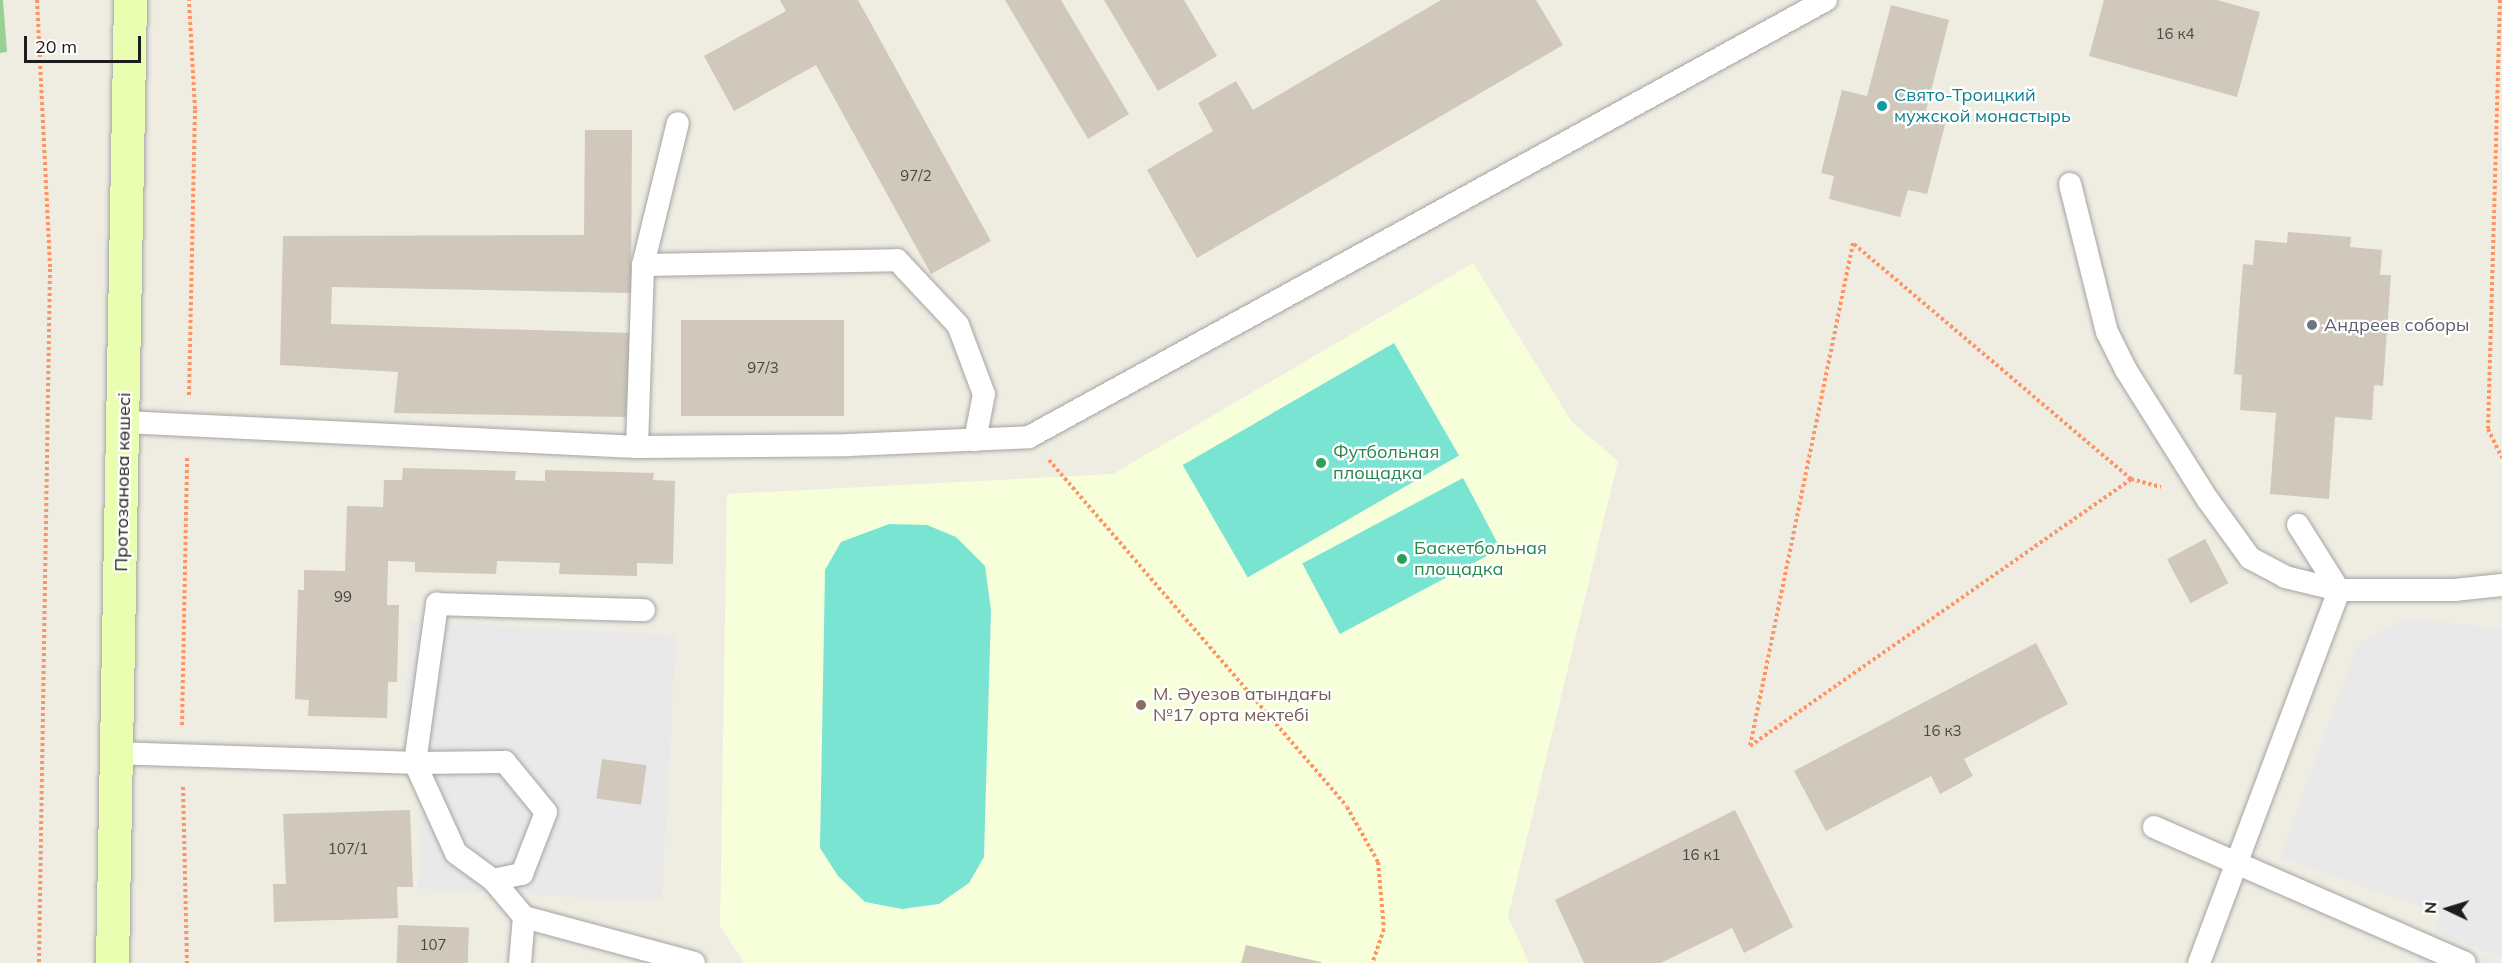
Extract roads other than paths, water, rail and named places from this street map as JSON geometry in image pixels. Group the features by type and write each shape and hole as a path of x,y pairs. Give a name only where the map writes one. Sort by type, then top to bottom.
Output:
{"street":[{"name":"Протозанова көшесі","path":"112,963 124,422 130,0"}],"lane":[{"path":"124,422 637,447 1029,437 1826,0"},
{"path":"637,447 643,265 678,123"},
{"path":"2070,184 2107,332 2126,370 2208,500 2250,558 2285,577 2339,590 2454,590 2502,585"},
{"path":"643,265 897,260 958,325 984,394 975,440"},
{"path":"2298,525 2339,590"},
{"path":"2199,963 2339,590"},
{"path":"644,610 437,604 415,763 456,853 493,880 524,917 694,963"},
{"path":"116,753 415,763 505,762 546,812 522,874 493,880"},
{"path":"2154,827 2465,963"},
{"path":"520,963 524,917"}],"place":[{"name":"Свято-Троицкий мужской монастырь","path":"1882,106"},
{"name":"Андреев соборы","path":"2312,325"},
{"name":"Футбольная площадка","path":"1321,463"},
{"name":"Баскетбольная площадка","path":"1402,559"},
{"name":"М. Әуезов атындағы №17 орта мектебі","path":"1141,705"}]}
